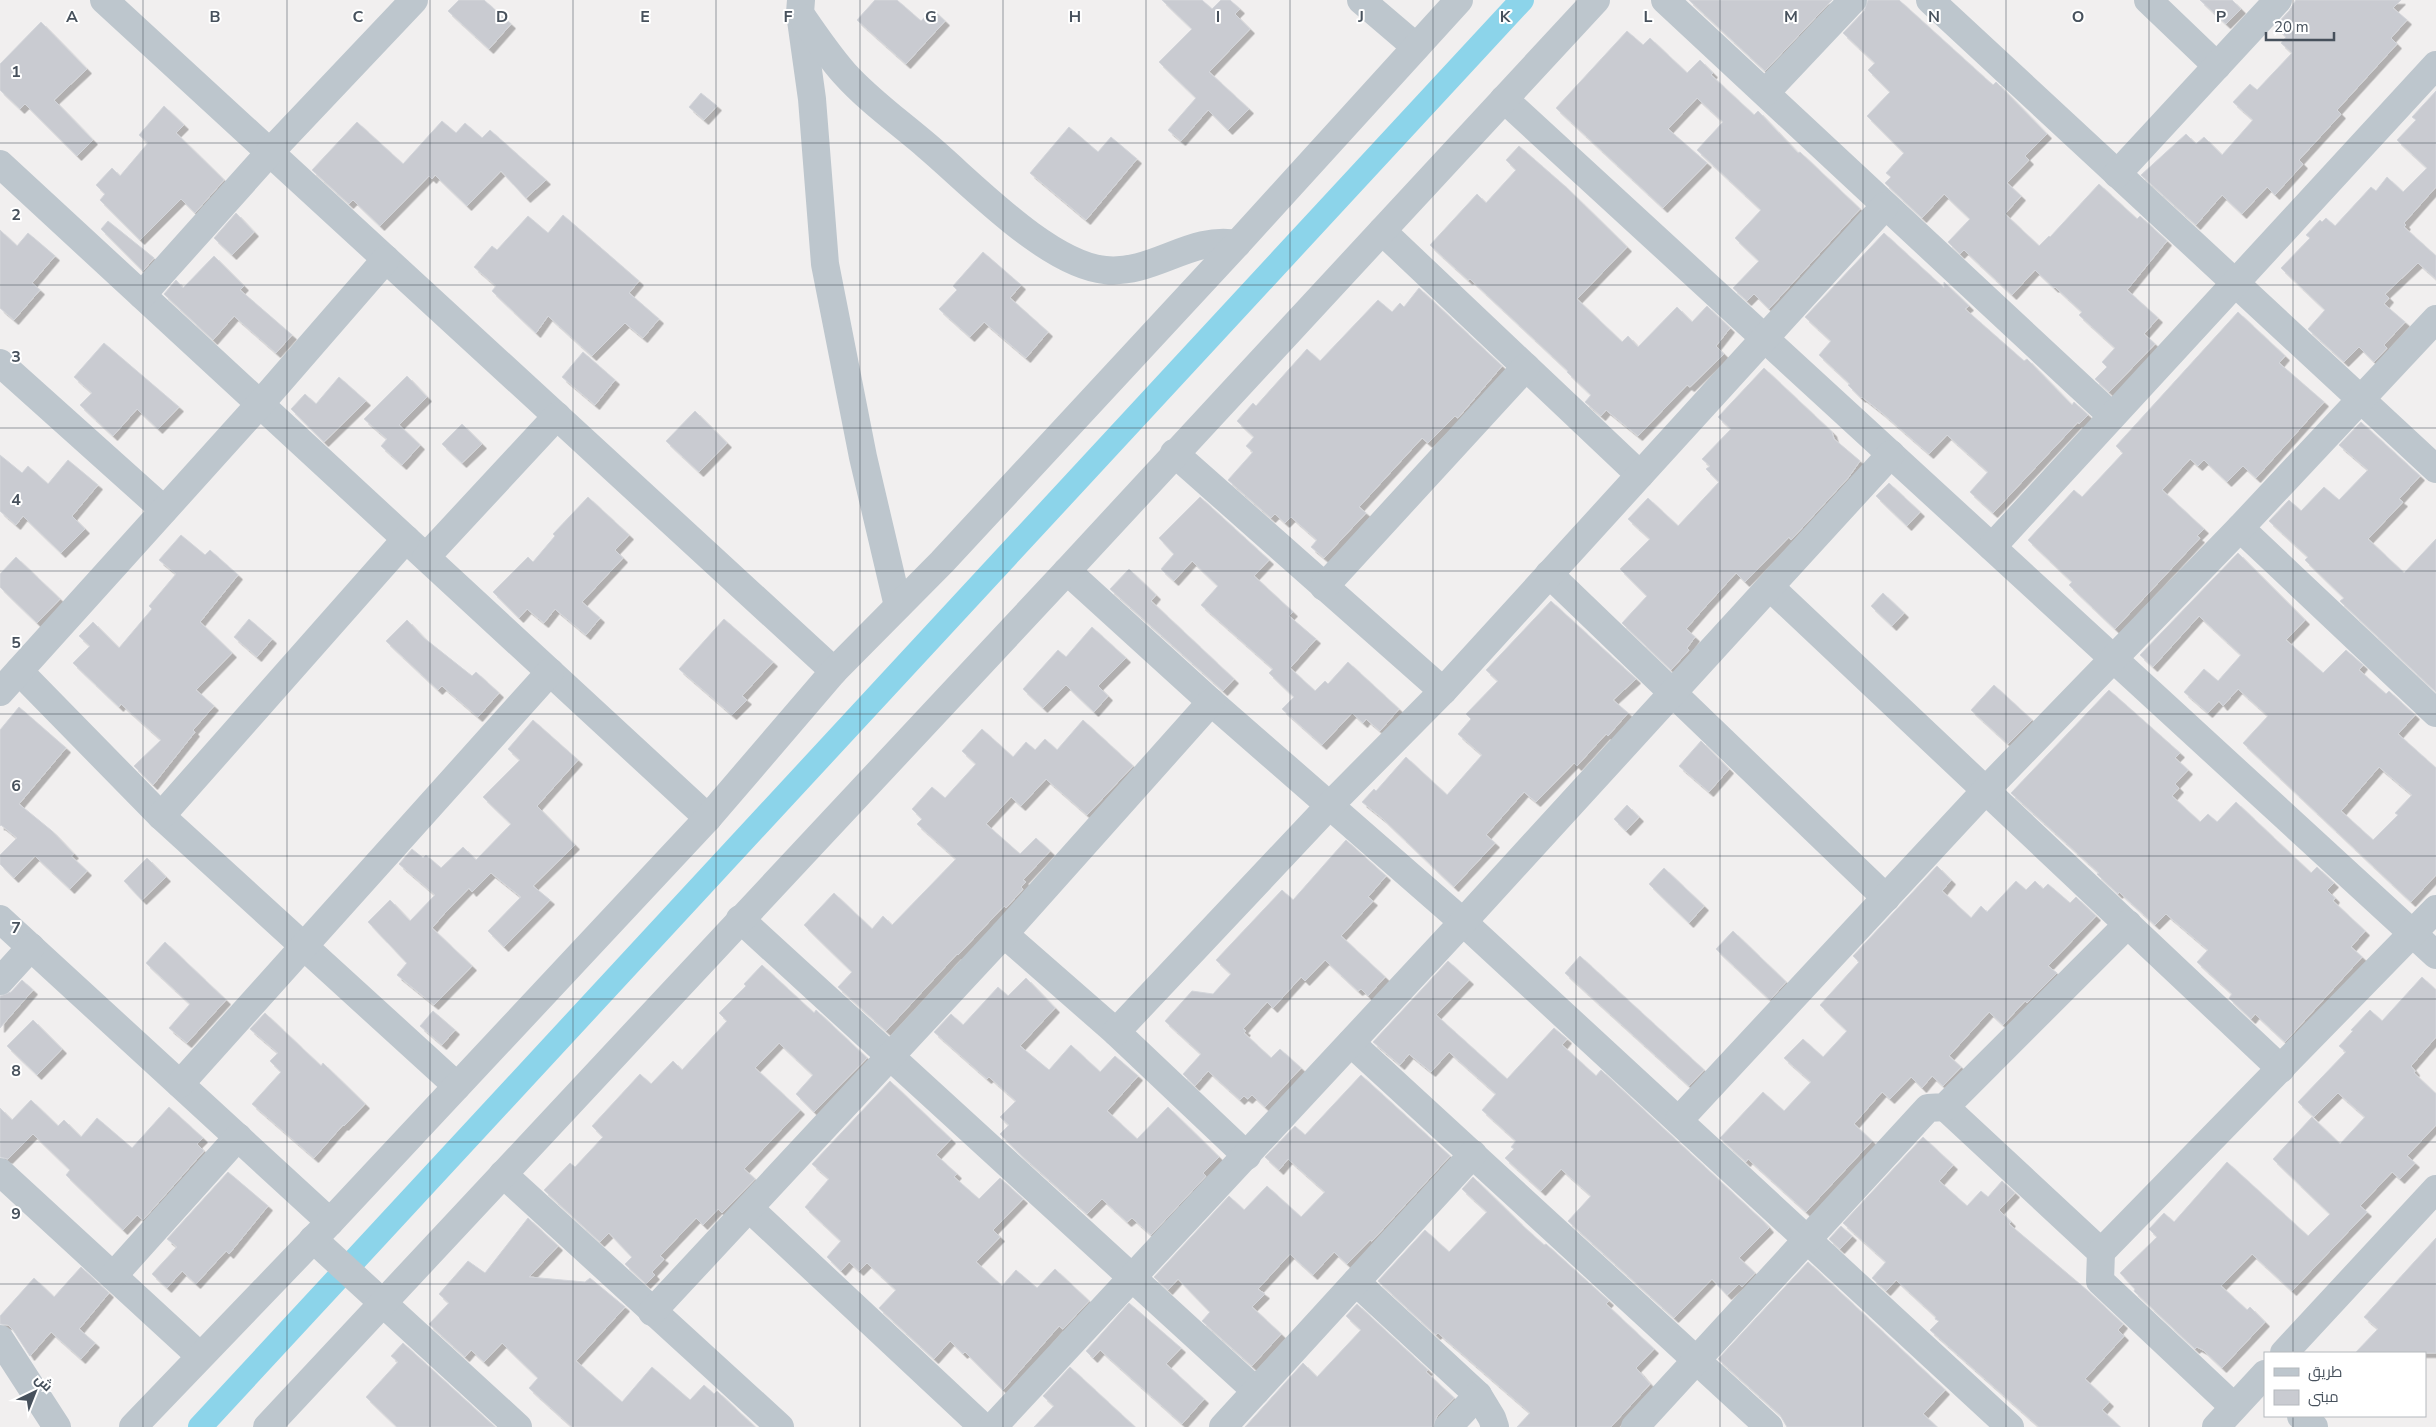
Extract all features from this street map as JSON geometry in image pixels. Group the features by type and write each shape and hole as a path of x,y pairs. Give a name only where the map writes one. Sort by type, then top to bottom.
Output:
{"street":[{"path":"104,0 834,671"},
{"path":"142,295 270,152 414,0"},
{"path":"1361,0 1416,47"},
{"path":"134,1427 319,1234 708,818 834,671 949,555 1237,244 1459,0"},
{"path":"267,1427 740,919 1067,572 1174,453 1596,0"},
{"path":"1665,0 2112,416"},
{"path":"1766,92 1853,0"},
{"path":"1930,0 2436,469"},
{"path":"2148,0 2216,66"},
{"path":"2117,174 2278,0"},
{"path":"799,4 844,74 1023,228 1072,260 1088,268 1117,271 1132,270 1199,245 1223,241 1237,244"},
{"path":"799,4 812,99 825,264 863,458 898,606"},
{"path":"1992,547 2436,65"},
{"path":"1504,99 2436,955"},
{"path":"0,164 708,818"},
{"path":"1116,1032 1329,806 1443,691 1885,206"},
{"path":"1382,231 1640,475"},
{"path":"0,692 260,404 386,260"},
{"path":"1679,1120 1986,790 2240,528 2436,319"},
{"path":"0,363 164,510"},
{"path":"1324,587 1526,367"},
{"path":"161,816 416,548 557,416"},
{"path":"1174,453 1443,691"},
{"path":"992,1427 1463,922 1891,454"},
{"path":"2240,528 2436,713"},
{"path":"1067,572 1210,702 1463,922 1679,1120 1806,1241 2010,1427"},
{"path":"1549,574 1886,898"},
{"path":"1770,587 2281,1069"},
{"path":"19,671 161,816 457,1086"},
{"path":"180,1084 550,672"},
{"path":"652,1312 1004,934 1210,702"},
{"path":"2234,1407 2100,1281 2101,1252 2436,910"},
{"path":"0,919 238,1138 319,1234 382,1303 518,1427"},
{"path":"740,919 1256,1391"},
{"path":"1635,1427 1928,1108 1945,1107 2128,924"},
{"path":"1004,934 1116,1032 1246,1156"},
{"path":"0,980 31,947"},
{"path":"1351,1043 1769,1427"},
{"path":"1945,1107 2101,1252"},
{"path":"112,1276 238,1138"},
{"path":"1222,1427 1473,1154"},
{"path":"0,1172 200,1356"},
{"path":"503,1174 780,1427"},
{"path":"2285,1352 2436,1189"},
{"path":"749,1208 983,1427"},
{"path":"1356,1282 1478,1394 1495,1427"},
{"path":"0,1338 57,1427"},
{"path":"2216,1427 2263,1378"},
{"path":"1448,1427 1478,1394"},
{"path":"2302,1417 2314,1427"}],"building":[{"path":"459,0 484,0 511,24 489,49 448,11"},
{"path":"875,0 897,0 921,21 932,9 945,21 906,64 857,20"},
{"path":"1162,0 1202,0 1212,9 1221,0 1230,0 1240,9 1235,14 1250,29 1209,72 1249,109 1228,130 1208,110 1181,141 1168,130 1196,98 1159,62 1192,29"},
{"path":"1689,0 1832,0 1765,71"},
{"path":"1868,0 1899,0 1993,85 1996,82 2047,134 2025,156 2029,160 2007,183 2021,196 2005,214 2039,246 2050,237 2099,184 2137,219 2140,216 2167,241 2127,290 2158,318 2144,334 2155,344 2109,392 2095,379 2107,367 2102,362 2115,348 2079,315 2082,312 2035,270 2012,295 1964,250 1960,254 1948,242 1970,219 1944,194 1922,218 1885,183 1891,177 1886,173 1904,153 1867,116 1890,92 1868,70 1875,63 1843,33 1864,11"},
{"path":"2200,0 2232,0 2241,9 2226,24"},
{"path":"2296,0 2401,0 2393,8 2407,20 2391,38 2397,44 2337,110 2341,114 2299,160 2303,164 2275,195 2267,187 2242,214 2222,195 2196,225 2141,175 2186,134 2196,144 2204,137 2222,155 2253,120 2233,102 2250,84 2257,90 2292,53 2281,43 2286,37 2275,26"},
{"path":"41,22 87,69 54,100 93,140 77,156 25,104 20,109 0,90 0,64"},
{"path":"1627,31 1643,45 1650,38 1687,73 1700,60 1713,73 1711,75 1754,115 1758,111 1798,153 1800,152 1860,209 1769,309 1754,294 1747,301 1733,288 1759,261 1735,238 1761,210 1697,150 1723,122 1697,98 1668,129 1707,163 1663,208 1556,108"},
{"path":"2436,91 2436,187 2404,223 2406,225 2404,227 2436,256 2436,279 2418,263 2385,294 2389,298 2384,304 2405,322 2384,345 2387,348 2374,362 2359,347 2344,362 2308,329 2325,310 2281,268 2310,238 2306,235 2320,220 2322,222 2326,218 2335,226 2371,187 2376,191 2387,177 2403,192 2427,168 2397,140 2416,120 2412,117"},
{"path":"701,93 717,106 704,120 689,107"},
{"path":"164,106 184,125 176,133 224,180 195,213 181,199 140,240 100,200 105,194 96,185 112,168 120,176 148,143 139,135"},
{"path":"442,121 456,133 465,123 482,138 490,130 546,180 526,198 501,171 467,206 435,175 432,179 429,176 380,226 353,200 349,204 312,170 357,122 403,164"},
{"path":"1069,127 1098,152 1111,137 1137,159 1086,220 1030,173"},
{"path":"1519,146 1567,188 1627,247 1577,299 1622,342 1628,336 1638,347 1677,307 1692,322 1707,306 1730,328 1716,346 1724,354 1690,387 1687,385 1638,436 1606,410 1601,416 1585,402 1591,395 1568,371 1470,279 1468,280 1430,245 1477,194 1486,203 1516,170 1506,160"},
{"path":"236,213 254,232 232,255 214,238"},
{"path":"563,215 639,281 629,293 659,319 643,338 625,323 592,356 548,316 536,333 492,291 496,286 474,267 492,246 497,250 528,216 548,233"},
{"path":"108,221 154,258 143,271 101,229"},
{"path":"0,230 17,246 28,233 55,256 32,283 40,290 14,320 0,308"},
{"path":"1884,233 1944,288 1944,282 1969,306 1965,309 2024,361 2027,359 2072,405 2074,402 2088,415 2079,424 2078,422 1993,513 1970,492 1988,472 1947,435 1929,454 1881,412 1861,398 1848,385 1850,384 1819,355 1831,341 1805,317"},
{"path":"983,252 1021,285 1010,298 1048,332 1026,358 984,322 970,337 939,309 957,290 953,286"},
{"path":"214,256 244,286 240,290 292,335 276,353 234,316 213,340 164,294 176,280 183,288"},
{"path":"1419,288 1502,366 1458,418 1455,416 1428,443 1422,438 1359,507 1366,513 1324,558 1311,547 1317,540 1291,517 1285,523 1275,514 1271,518 1228,480 1253,452 1246,446 1254,437 1237,421 1253,403 1256,406 1307,349 1320,361 1378,300 1392,312 1400,303 1404,307"},
{"path":"2238,312 2285,356 2279,363 2324,402 2256,478 2243,466 2227,482 2204,460 2198,466 2190,459 2162,490 2204,529 2197,536 2200,538 2115,629 2069,585 2072,582 2028,540 2074,490 2082,497 2123,453 2116,446"},
{"path":"104,343 179,407 158,429 137,409 113,436 80,405 92,393 74,377"},
{"path":"583,352 615,380 595,405 562,377"},
{"path":"1764,368 1832,432 1834,439 1860,461 1848,478 1791,540 1789,537 1745,582 1736,573 1706,606 1686,629 1695,637 1687,648 1689,650 1671,670 1622,623 1647,596 1620,569 1650,539 1628,519 1648,498 1678,526 1719,482 1706,469 1710,466 1702,459 1731,429 1718,417"},
{"path":"407,376 427,397 399,425 420,445 402,465 381,446 387,439 364,419"},
{"path":"339,377 366,401 324,442 291,409 305,394 316,404"},
{"path":"695,411 727,443 699,472 666,441"},
{"path":"2361,422 2420,476 2399,499 2403,502 2368,539 2404,573 2436,539 2436,692 2340,601 2344,598 2305,560 2308,557 2269,521 2289,500 2301,511 2324,487 2339,500 2368,470 2339,445"},
{"path":"462,424 482,444 462,463 442,444"},
{"path":"0,455 22,473 28,466 48,484 68,460 98,485 72,516 85,529 61,553 23,516 16,525 0,511"},
{"path":"1889,483 1920,512 1907,526 1876,496"},
{"path":"588,497 629,535 615,550 623,558 582,602 600,618 586,635 555,609 544,623 527,609 519,618 493,592 528,557 533,562 555,536 553,534"},
{"path":"1200,497 1269,560 1254,576 1293,612 1289,616 1316,639 1290,668 1315,691 1325,681 1328,684 1348,662 1399,709 1380,731 1366,719 1363,723 1352,713 1322,745 1282,709 1294,697 1269,673 1273,669 1201,605 1218,586 1192,561 1174,581 1161,569 1174,554 1159,538"},
{"path":"181,535 205,555 210,550 238,575 200,622 232,653 196,690 214,706 193,730 195,732 153,785 134,766 161,740 121,704 119,707 73,663 90,646 79,636 93,622 119,648 152,609 149,606 176,574 159,560"},
{"path":"2238,553 2305,620 2286,640 2323,673 2346,650 2363,665 2359,670 2386,694 2389,691 2415,715 2398,734 2436,768 2436,875 2411,902 2243,743 2268,716 2238,689 2223,706 2219,701 2208,713 2184,692 2204,669 2218,681 2241,655 2199,616 2153,667 2140,655","holes":["2379,767 2412,795 2395,813 2398,815 2373,840 2341,811"]},
{"path":"16,557 60,599 37,623 0,587 0,574"},
{"path":"1129,569 1156,595 1151,601 1234,679 1223,691 1110,589"},
{"path":"1883,593 1904,613 1892,626 1871,606"},
{"path":"1551,601 1636,679 1613,700 1628,713 1608,736 1606,734 1577,766 1574,763 1536,802 1524,792 1486,835 1495,843 1454,887 1382,818 1362,802 1374,789 1376,791 1406,757 1447,795 1482,755 1458,734 1471,719 1466,714 1498,681 1486,670"},
{"path":"249,619 272,639 257,657 234,637"},
{"path":"724,619 773,662 742,696 747,700 732,715 679,669"},
{"path":"407,620 424,638 472,676 476,672 499,693 478,717 442,686 438,690 386,641"},
{"path":"1092,627 1126,658 1098,686 1108,696 1094,712 1066,685 1043,708 1023,689 1058,650 1066,657"},
{"path":"1994,685 2032,720 2008,744 1971,710"},
{"path":"2109,690 2180,753 2175,758 2188,770 2175,784 2179,788 2172,796 2200,822 2208,814 2217,822 2236,802 2311,873 2317,867 2334,883 2327,890 2335,898 2333,901 2365,931 2351,947 2362,957 2285,1042 2255,1014 2251,1019 2229,998 2232,994 2197,962 2208,950 2166,914 2155,925 2119,892 2118,894 2097,874 2099,873 2011,793"},
{"path":"19,707 66,748 19,804 52,831 74,854 71,856 87,871 70,889 35,856 14,878 0,864 0,855 17,838 0,826 0,730"},
{"path":"533,720 578,760 537,806 575,845 533,886 550,900 504,947 488,931 521,897 491,873 472,892 469,888 444,914 432,928 472,966 434,1005 397,975 407,963 368,922 390,900 410,921 435,895 399,864 412,849 423,858 426,855 441,868 463,847 476,860 511,824 483,797 520,760 508,749"},
{"path":"1083,720 1133,766 1087,815 1046,779 1021,806 1011,797 986,824 1020,854 1036,838 1050,851 1023,880 1026,882 1021,887 1023,889 1006,908 1004,906 957,954 886,1031 838,987 852,972 804,925 834,893 872,929 883,916 892,925 956,859 917,824 922,819 912,809 932,787 945,798 976,764 962,751 982,729 1013,757 1026,742 1035,750 1045,739 1057,750"},
{"path":"1701,741 1729,769 1709,792 1679,766"},
{"path":"1627,805 1639,817 1626,831 1614,819"},
{"path":"1346,840 1386,876 1368,897 1373,901 1341,936 1385,977 1368,996 1361,989 1358,991 1325,960 1305,981 1301,977 1273,1008 1267,1002 1243,1029 1246,1031 1244,1033 1271,1058 1280,1049 1301,1068 1265,1107 1252,1095 1248,1099 1244,1096 1240,1100 1208,1071 1195,1086 1183,1074 1201,1054 1165,1021 1192,991 1213,994 1231,974 1216,960 1282,890 1293,900"},
{"path":"147,858 166,877 142,900 124,881"},
{"path":"1937,866 1951,880 1942,891 1971,918 1981,906 1987,912 2016,881 2026,890 2035,881 2043,889 2048,884 2070,903 2076,897 2096,916 2048,966 2057,973 2027,1003 2025,1001 2003,1025 1989,1012 1949,1056 1961,1067 1943,1086 1932,1076 1922,1088 1911,1077 1890,1099 1882,1092 1854,1124 1872,1141 1806,1212 1748,1159 1746,1162 1720,1138 1763,1092 1784,1111 1811,1082 1784,1058 1803,1039 1823,1057 1847,1031 1820,1005 1859,962 1853,956"},
{"path":"1664,868 1704,906 1689,923 1649,884"},
{"path":"1733,931 1786,982 1770,1000 1716,949"},
{"path":"165,942 226,1000 187,1043 169,1028 190,1004 146,963"},
{"path":"1580,956 1704,1070 1689,1086 1565,973"},
{"path":"1448,961 1469,980 1436,1015 1507,1079 1554,1028 1567,1039 1562,1045 1596,1076 1601,1070 1764,1222 1769,1228 1739,1258 1755,1273 1742,1287 1739,1284 1727,1295 1712,1279 1674,1318 1568,1221 1591,1196 1561,1169 1541,1191 1505,1158 1514,1149 1511,1147 1516,1141 1482,1110 1496,1094 1449,1052 1431,1072 1409,1054 1400,1065 1373,1042"},
{"path":"762,965 814,1013 816,1010 867,1058 814,1112 796,1094 813,1075 779,1043 755,1068 800,1110 744,1169 755,1179 722,1213 718,1209 703,1225 696,1218 660,1256 664,1259 652,1272 655,1275 646,1284 625,1264 632,1257 609,1233 600,1242 544,1190 570,1163 575,1167 603,1137 592,1126 640,1074 651,1084 673,1061 682,1070 727,1021 719,1013 746,986 744,984"},
{"path":"2422,977 2436,990 2436,1037 2411,1066 2415,1071 2414,1073 2436,1094 2436,1125 2407,1156 2415,1163 2400,1179 2392,1172 2360,1206 2367,1212 2292,1291 2252,1254 2221,1286 2247,1310 2250,1307 2265,1322 2222,1368 2203,1350 2197,1347 2195,1349 2134,1291 2135,1289 2120,1273 2157,1237 2149,1229 2164,1213 2174,1222 2227,1162 2308,1236 2330,1214 2273,1159 2312,1117 2340,1144 2365,1117 2338,1093 2314,1117 2298,1102 2346,1052 2339,1046 2370,1010 2382,1021"},
{"path":"1026,978 1055,1008 1020,1046 1049,1070 1071,1045 1100,1072 1115,1056 1138,1076 1107,1111 1137,1139 1168,1107 1219,1157 1203,1173 1206,1176 1151,1235 1132,1218 1127,1222 1102,1199 1087,1214 1021,1155 1000,1134 1009,1125 1000,1117 1016,1101 989,1077 987,1079 934,1032 951,1014 963,1025 998,987 1008,996"},
{"path":"22,980 33,990 0,1028 0,996 11,992"},
{"path":"433,1011 455,1030 442,1045 420,1026"},
{"path":"265,1013 321,1066 323,1063 365,1104 343,1125 314,1158 252,1104 281,1072 270,1061 278,1053 250,1029"},
{"path":"33,1020 62,1049 37,1075 7,1046"},
{"path":"1361,1075 1450,1156 1372,1241 1370,1240 1347,1264 1334,1252 1313,1275 1290,1254 1258,1289 1265,1294 1252,1307 1281,1334 1252,1366 1202,1321 1210,1312 1178,1279 1168,1290 1154,1277 1229,1196 1244,1210 1267,1186 1301,1217 1325,1192 1288,1159 1279,1170 1265,1157 1295,1126 1305,1135"},
{"path":"890,1081 951,1139 936,1155 957,1174 954,1177 979,1199 1000,1178 1023,1199 993,1230 1000,1237 976,1262 1002,1286 1016,1270 1037,1288 1055,1269 1089,1301 1063,1329 1059,1326 1003,1390 965,1352 963,1354 950,1341 934,1359 879,1308 896,1290 867,1263 859,1271 849,1262 841,1271 827,1257 841,1241 805,1207 829,1179 812,1164"},
{"path":"31,1100 58,1126 64,1120 81,1137 97,1118 132,1148 169,1107 203,1138 197,1144 204,1151 143,1220 137,1215 123,1230 66,1175 70,1170 33,1134 8,1159 0,1157 0,1108 12,1120"},
{"path":"1923,1137 1953,1165 1939,1181 1967,1206 1981,1191 1988,1197 2002,1181 2015,1193 1999,1210 2011,1222 2009,1224 2088,1291 2123,1324 2118,1330 2124,1336 2085,1379 2109,1402 2102,1410 2120,1427 2039,1427 1930,1330 1939,1321 1896,1280 1886,1291 1872,1278 1886,1262 1843,1223"},
{"path":"228,1172 268,1206 229,1254 226,1251 196,1284 182,1271 167,1288 152,1274 177,1247 167,1239"},
{"path":"1473,1177 1523,1226 1544,1245 1546,1244 1609,1301 1606,1304 1654,1349 1636,1368 1650,1384 1611,1427 1517,1427 1530,1413 1438,1333 1436,1335 1378,1281 1425,1230 1449,1252 1487,1212 1462,1189"},
{"path":"528,1218 558,1246 529,1277 585,1282 590,1278 625,1307 576,1361 622,1402 652,1367 690,1400 704,1385 714,1394 717,1391 755,1427 572,1427 529,1388 538,1378 502,1343 484,1362 471,1350 465,1357 429,1324 449,1303 439,1294 468,1261 485,1273"},
{"path":"1841,1226 1852,1236 1840,1249 1829,1239"},
{"path":"2436,1238 2436,1353 2356,1352 2378,1329 2364,1317"},
{"path":"1808,1262 1945,1390 1923,1414 1937,1427 1787,1427 1780,1415 1718,1359"},
{"path":"81,1267 109,1293 79,1329 95,1343 81,1359 51,1332 30,1356 13,1330 8,1325 0,1324 0,1316 34,1278 54,1297"},
{"path":"1129,1303 1181,1348 1166,1364 1204,1399 1182,1424 1100,1350 1093,1358 1086,1351"},
{"path":"1357,1304 1428,1370 1426,1372 1454,1398 1437,1416 1433,1427 1245,1427 1303,1363 1317,1377 1361,1330 1346,1316"},
{"path":"403,1343 495,1427 397,1427 366,1397 398,1362 391,1356"},
{"path":"1070,1367 1135,1427 1034,1427 1054,1406 1043,1396"}],"waterway":[{"path":"200,1427 1522,0"}]}
